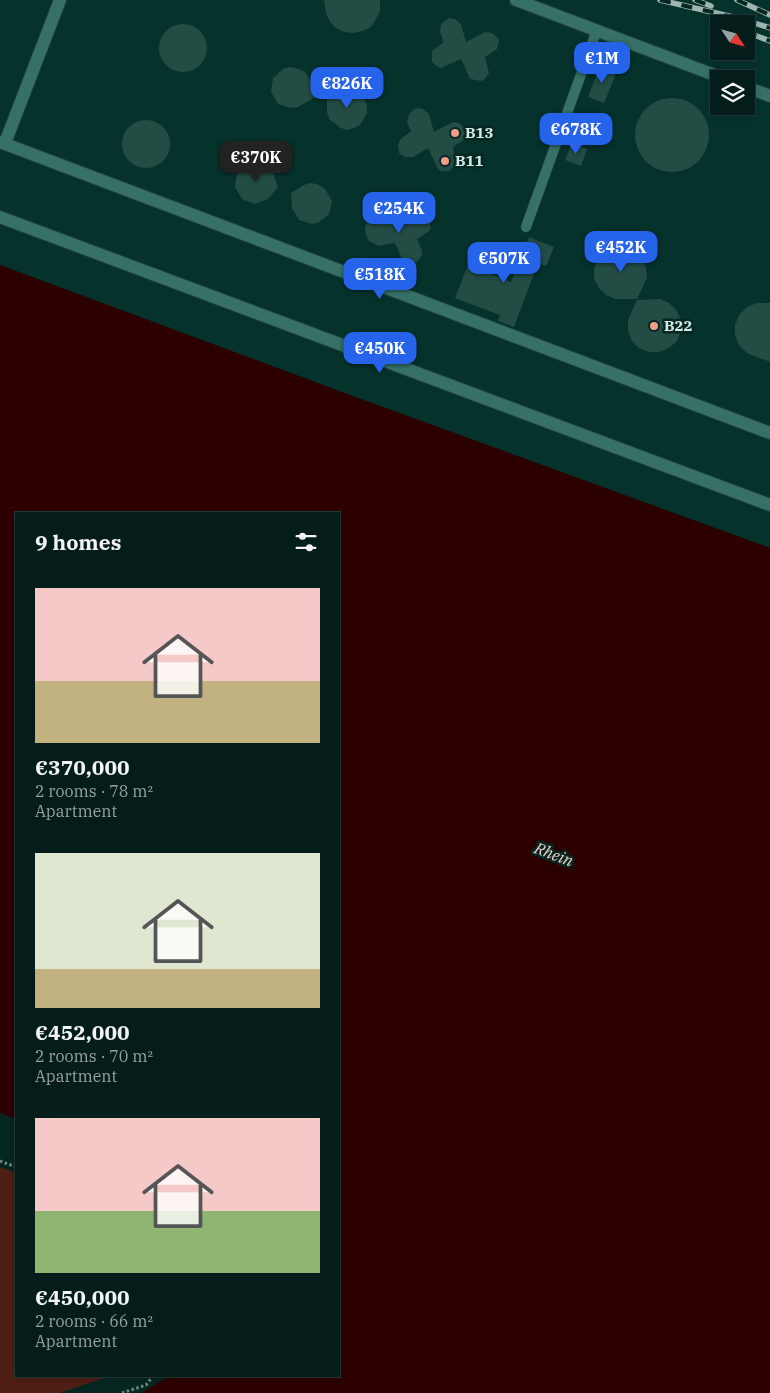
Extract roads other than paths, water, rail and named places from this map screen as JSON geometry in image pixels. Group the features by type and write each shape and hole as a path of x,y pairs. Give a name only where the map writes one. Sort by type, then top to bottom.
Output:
{"street":[{"path":"60,0 2,143 770,433"},
{"path":"516,0 710,73"},
{"path":"755,90 770,96"},
{"path":"0,217 770,505"}],"lane":[{"path":"526,227 597,30"}],"water":[{"name":"Rhein","path":"0,265 770,548 770,1393 141,1393 167,1377 340,1377 340,512 15,512 15,1119 0,1113"}],"railway":[{"path":"660,0 742,19 770,28"},
{"path":"695,0 711,6"},
{"path":"737,0 770,15"},
{"path":"755,35 770,41"}],"place":[{"name":"B13","path":"455,133"},
{"name":"B11","path":"445,161"},
{"name":"B22","path":"654,326"}]}
